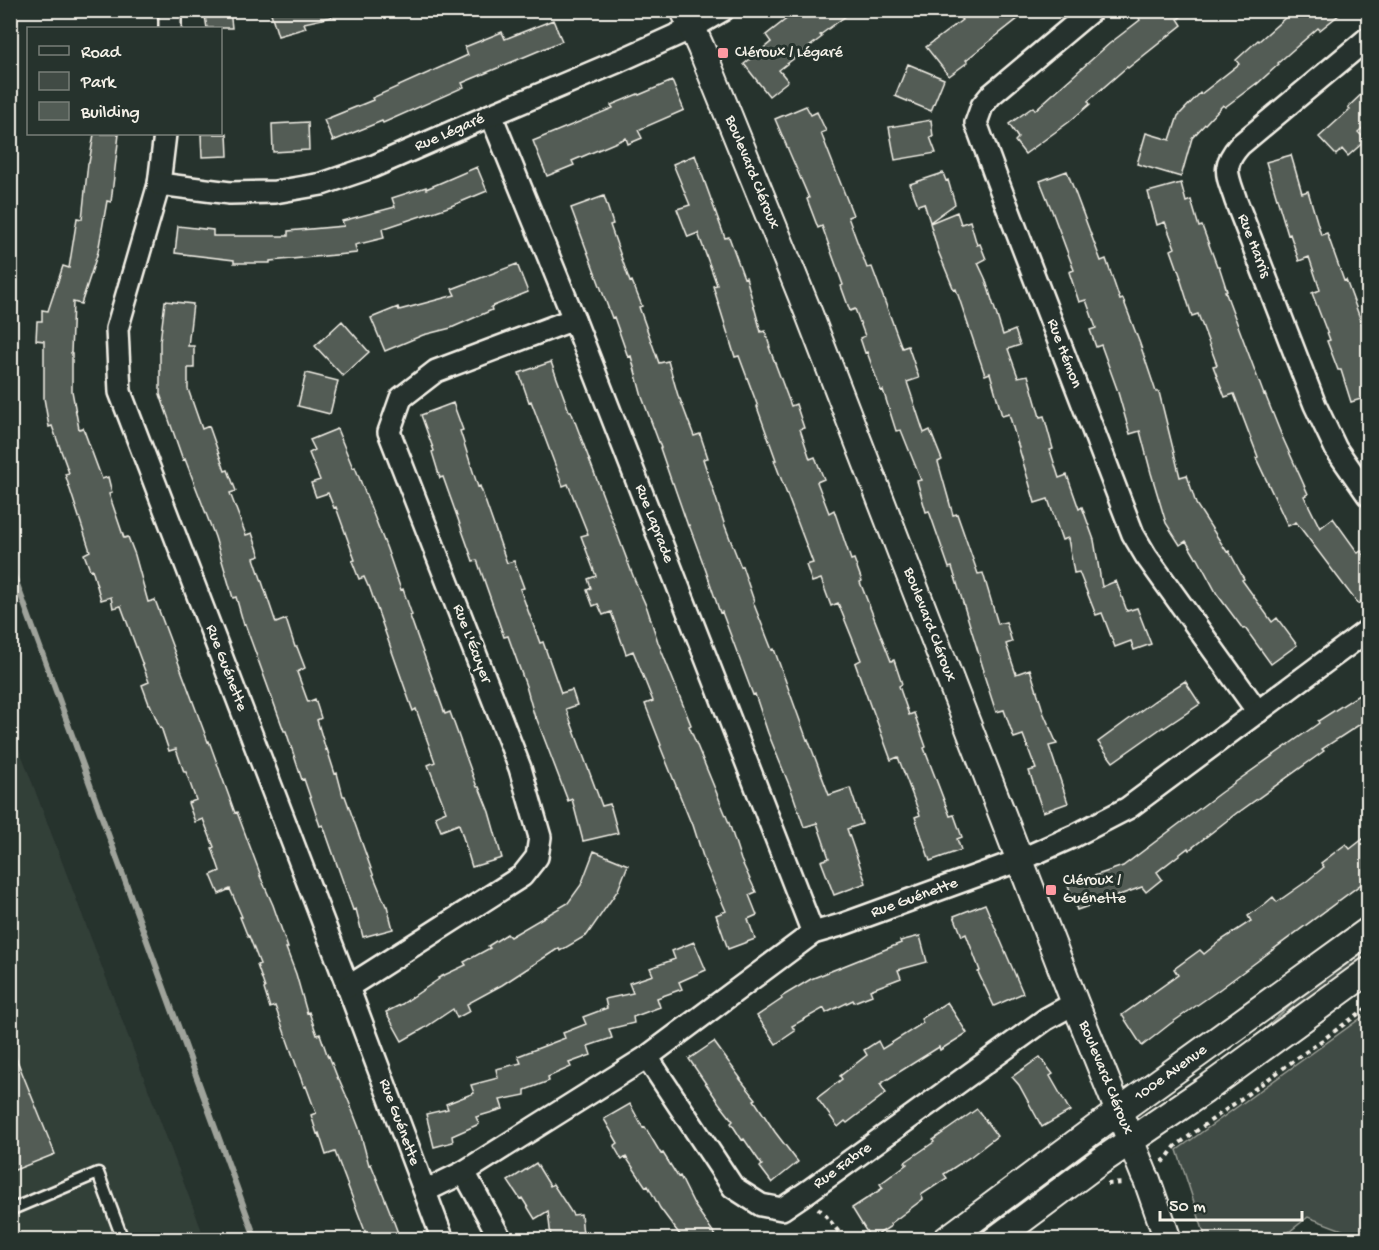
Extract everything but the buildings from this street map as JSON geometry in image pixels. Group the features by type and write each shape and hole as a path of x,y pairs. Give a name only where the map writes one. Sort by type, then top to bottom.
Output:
{"street":[{"path":"170,10 170,27"},
{"name":"Rue Légaré","path":"159,184 230,194 274,192 322,184 372,167 619,61 688,19 723,10"},
{"name":"Rue Hémon","path":"1092,10 991,95 981,106 976,123 1133,534 1146,556 1258,712"},
{"name":"Boulevard Cléroux","path":"688,19 809,314 1075,1003 1148,1180 1168,1239"},
{"name":"Rue Harris","path":"1368,38 1240,145 1232,154 1227,168 1236,201 1315,405 1336,449 1368,495"},
{"name":"Rue Laprade","path":"491,115 574,319 813,933"},
{"name":"Rue Guénette","path":"165,135 159,184 117,329 120,392 443,1239"},
{"name":"Rue L'Écuyer","path":"348,987 522,876 537,857 540,837 520,768 389,432 401,398 436,371 574,319"},
{"name":"Rue Guénette","path":"425,1191 464,1172 647,1057 813,933 1020,860 1074,836 1128,808 1368,630"},
{"name":"100e Avenue","path":"946,1239 1368,931"},
{"name":"100e Avenue","path":"995,1239 1098,1162 1205,1090 1368,971"},
{"name":"Rue Fabre","path":"647,1057 733,1186 761,1204 782,1209 1046,1019 1075,1003"},
{"path":"464,1172 501,1239"}],"lane":[{"path":"10,1210 98,1173 123,1239"}],"path":[{"path":"1166,1160 1177,1145 1368,1007"},
{"path":"814,1205 845,1239"}],"shaded area":[{"path":"10,727 22,756 205,1239 11,1239"}],"green space":[{"path":"1368,943 1368,959 1259,1038 1257,1036 1320,978"},
{"path":"1368,1013 1368,1238 1308,1217 1280,1239 1206,1239 1177,1150"}],"waterway":[{"path":"10,565 256,1240"}],"place":[{"name":"Cléroux / Légaré","path":"723,53"},
{"name":"Cléroux / Guénette","path":"1051,890"}]}
